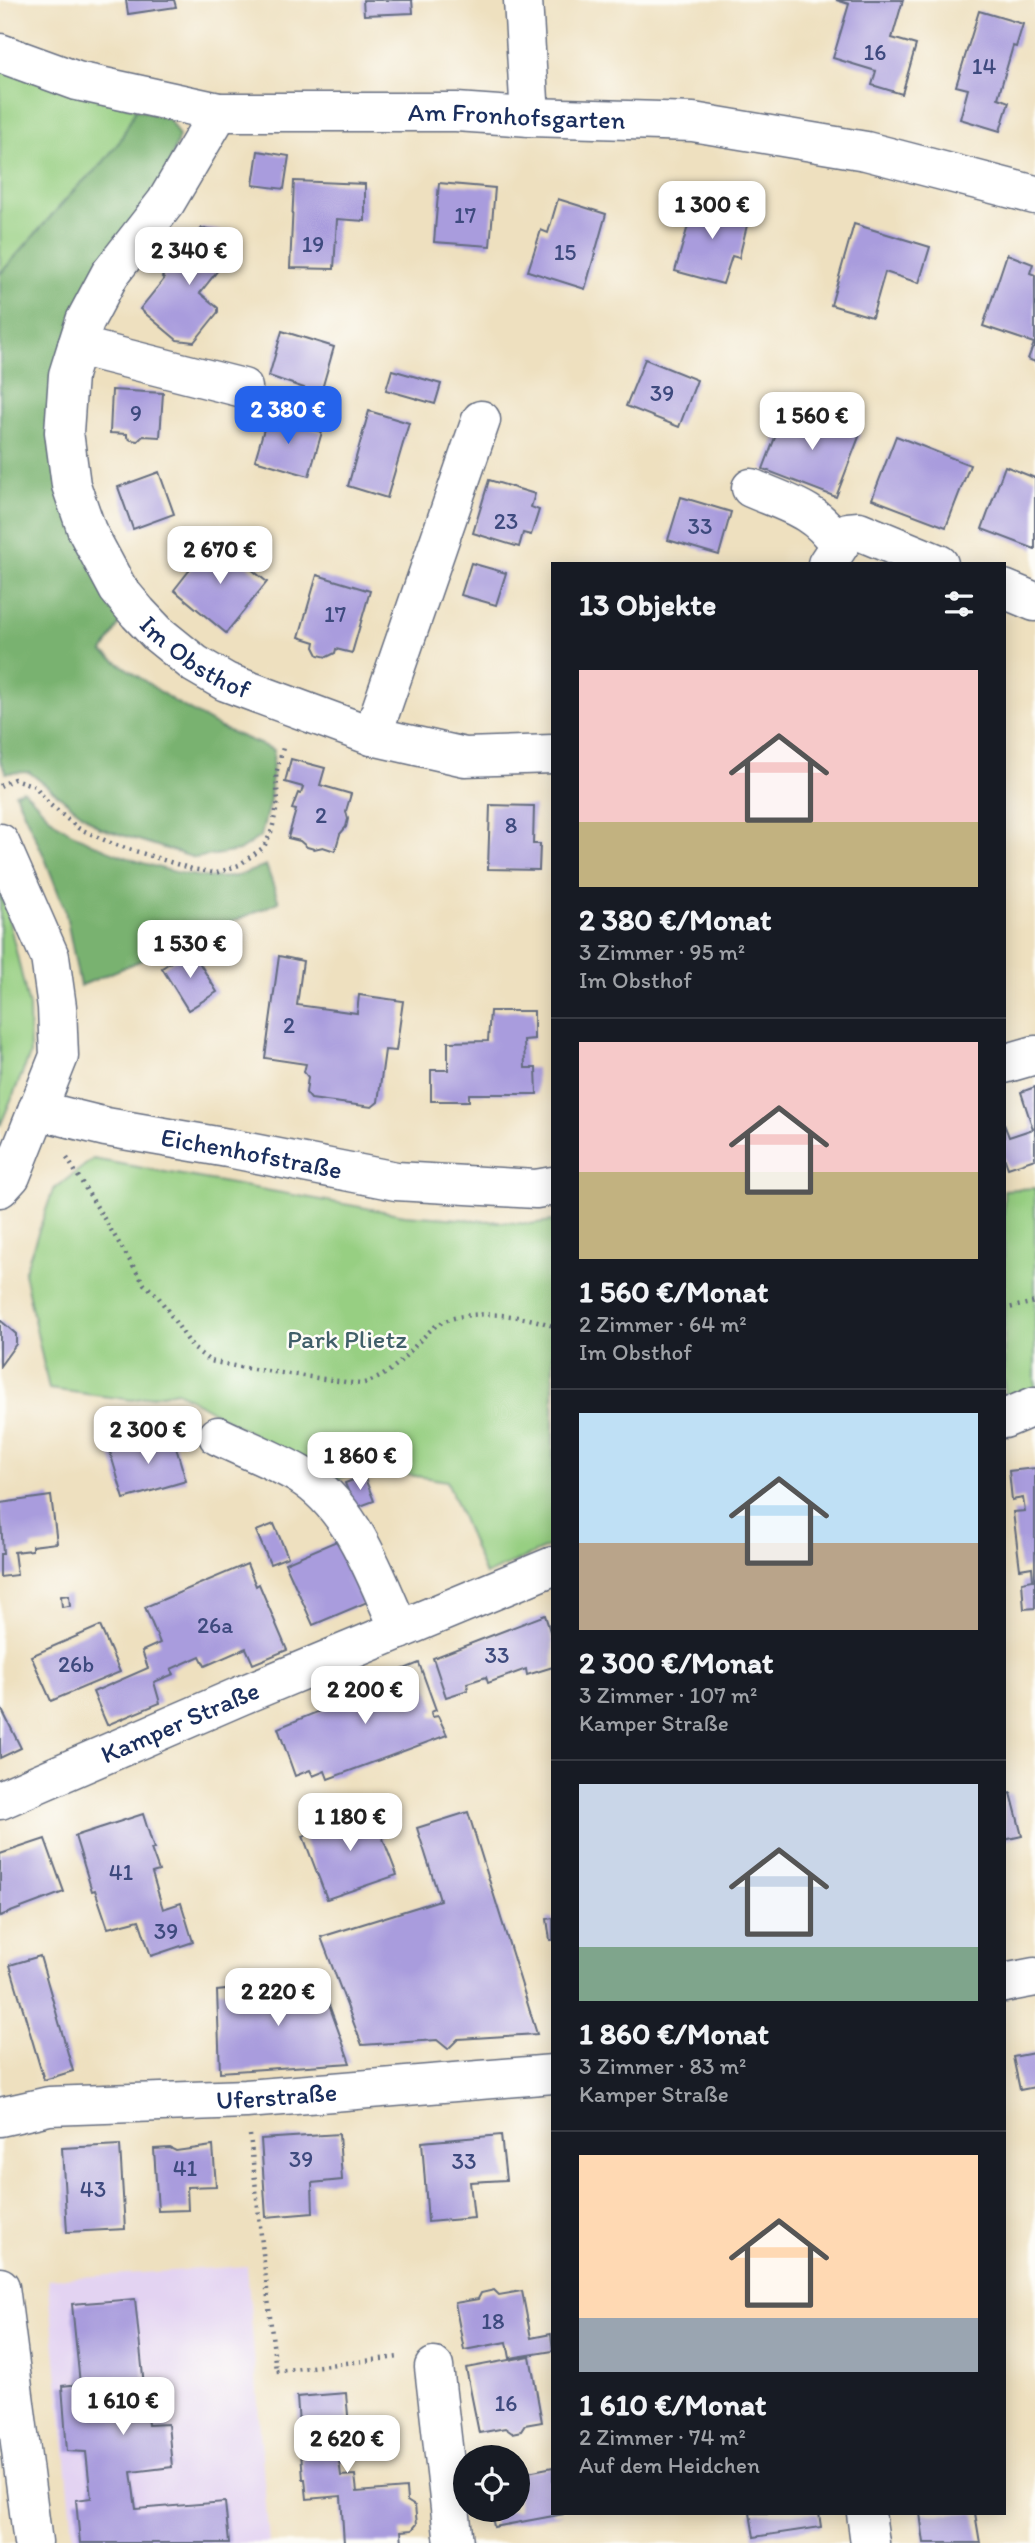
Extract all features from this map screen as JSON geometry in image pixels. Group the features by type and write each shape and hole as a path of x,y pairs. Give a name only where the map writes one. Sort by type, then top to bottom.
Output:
{"street":[{"path":"523,0 530,117"},
{"name":"Am Fronhofsgarten","path":"0,53 78,81 219,113 456,112 693,122 866,151 1035,195"},
{"name":"Im Obsthof","path":"219,113 166,202 110,274 85,321 77,346 68,375 64,432 71,485 87,531 118,589 158,634 195,664 226,682 372,736 465,757 551,754"},
{"path":"77,346 243,388"},
{"path":"372,736 481,420"},
{"path":"751,488 816,518 828,527 833,554"},
{"path":"833,554 848,532 859,531 935,562"},
{"path":"1006,590 1035,602"},
{"path":"0,843 50,957 57,1007 59,1056 10,1176 0,1188"},
{"path":"1006,1062 1035,1055"},
{"name":"Eichenhofstraße","path":"37,1110 106,1127 396,1181 536,1189 551,1186"},
{"path":"1006,1418 1035,1405"},
{"path":"218,1436 301,1476 339,1509 359,1542 400,1630"},
{"name":"Kamper Straße","path":"0,1800 240,1696 551,1567"},
{"path":"1006,1983 1035,1977"},
{"name":"Uferstraße","path":"0,2117 49,2106 246,2099 551,2074"},
{"path":"0,2287 33,2543"},
{"path":"435,2367 454,2543"},
{"path":"866,2515 870,2543"}],"path":[{"path":"0,786 14,779 35,786 49,804 78,828 113,844 192,869 217,873 239,865 264,847 272,830 278,801 276,775 297,710"},
{"path":"37,1110 144,1284 157,1295 193,1348 210,1361 360,1384 378,1380 434,1326 462,1316 488,1314 551,1326"},
{"path":"1006,1309 1035,1302"},
{"path":"246,2099 275,2371 418,2355 435,2367"}],"shaded area":[{"path":"247,2266 269,2543 74,2543 48,2279"}],"green space":[{"path":"0,67 136,109 120,141 101,165 77,187 0,274"},
{"path":"136,109 169,119 179,136 166,175 55,377 121,621 103,652 172,700 221,728 274,750 270,800 261,836 239,851 195,858 100,828 29,772 6,773 0,760 0,274 77,187 101,165 120,141"},
{"path":"23,790 62,827 98,846 143,863 190,875 211,877 235,876 266,865 279,902 80,986 65,910 15,793"},
{"path":"0,893 6,908 29,1007 30,1055 0,1126"},
{"name":"Park Plietz","path":"93,1159 405,1215 529,1224 551,1221 551,1546 485,1575 447,1481 365,1468 334,1481 177,1391 132,1400 49,1389 24,1273 53,1190"},
{"path":"1035,1188 1035,1388 1006,1400 1006,1190"}],"building":[{"path":"126,0 174,0 176,7 128,14"},
{"path":"363,0 412,0 413,13 364,15"},
{"path":"836,0 903,0 892,38 916,45 902,94 872,85 876,71 833,58 849,4"},
{"path":"979,11 1023,24 1016,47 1013,46 998,98 1009,102 1000,131 960,119 968,89 956,86"},
{"path":"258,151 289,156 284,189 253,185"},
{"path":"294,181 365,184 365,221 337,219 334,269 290,268"},
{"path":"439,183 495,188 490,246 434,242"},
{"path":"696,198 750,213 739,258 732,256 723,284 675,271"},
{"path":"558,199 606,214 585,289 528,271 541,230 548,233"},
{"path":"854,224 930,247 919,283 885,272 872,317 831,305"},
{"path":"202,228 230,232 225,261 200,293 218,308 218,312 194,342 177,340 140,309"},
{"path":"1007,254 1033,264 1030,273 1035,275 1035,362 1028,359 1034,343 983,326"},
{"path":"282,331 334,347 322,389 337,393 331,413 299,404 304,388 269,376"},
{"path":"645,359 697,380 679,427 626,406"},
{"path":"392,370 441,384 435,404 386,390"},
{"path":"112,390 163,393 160,437 143,436 138,441 131,440 127,434 110,433"},
{"path":"787,406 860,434 836,497 763,469"},
{"path":"369,411 409,423 387,498 348,486"},
{"path":"268,415 322,432 309,476 255,460"},
{"path":"896,436 970,465 946,527 872,499"},
{"path":"1005,466 1035,478 1035,549 982,529"},
{"path":"159,472 174,514 133,529 118,487"},
{"path":"489,480 535,494 531,507 539,510 531,535 523,533 519,547 473,533"},
{"path":"681,497 731,512 719,555 668,540"},
{"path":"214,539 267,582 226,633 174,590"},
{"path":"471,563 506,573 496,605 461,595"},
{"path":"317,575 370,591 352,653 336,649 335,653 327,657 318,655 315,642 299,637"},
{"path":"291,759 325,768 320,785 351,794 346,811 346,827 340,834 335,851 323,847 314,849 288,838 296,810 292,809 303,787 285,782"},
{"path":"490,805 534,806 533,844 540,844 539,870 488,869"},
{"path":"191,949 217,992 188,1010 162,968"},
{"path":"279,956 303,961 297,1005 357,1013 359,995 403,1001 396,1051 385,1050 378,1102 372,1107 311,1099 306,1093 306,1064 265,1058"},
{"path":"490,1011 534,1011 534,1039 524,1040 525,1068 536,1068 537,1094 469,1094 469,1101 431,1101 431,1070 448,1070 448,1042 488,1041"},
{"path":"1035,1087 1035,1159 1008,1168 1006,1129 1009,1137 1033,1129 1021,1092"},
{"path":"0,1320 16,1334 16,1344 0,1366"},
{"path":"172,1434 186,1481 124,1499 110,1452"},
{"path":"1035,1468 1035,1608 1024,1609 1022,1582 1033,1580 1032,1567 1020,1569 1013,1512 1025,1511 1023,1498 1012,1500 1009,1471"},
{"path":"364,1476 374,1501 355,1508 345,1483"},
{"path":"51,1496 57,1543 32,1546 32,1550 14,1552 17,1575 0,1577 0,1554 3,1554 0,1503"},
{"path":"274,1524 288,1557 270,1564 256,1531"},
{"path":"346,1537 372,1600 313,1625 285,1563"},
{"path":"247,1564 256,1586 259,1584 287,1650 253,1664 246,1648 205,1666 200,1656 171,1669 174,1674 154,1682 160,1703 107,1725 93,1692 148,1668 142,1651 160,1643 145,1607"},
{"path":"69,1595 70,1606 62,1607 61,1596"},
{"path":"545,1615 551,1634 551,1668 527,1675 526,1669 488,1683 486,1677 467,1683 468,1690 446,1697 433,1658"},
{"path":"100,1626 120,1672 51,1701 31,1656"},
{"path":"419,1663 436,1710 431,1712 432,1717 438,1716 447,1735 328,1779 325,1771 313,1776 310,1770 295,1776 278,1728 361,1694 359,1687"},
{"path":"0,1706 21,1748 0,1758"},
{"path":"1011,1793 1022,1836 1006,1840 1006,1794"},
{"path":"372,1810 397,1875 327,1899 303,1836 325,1828 332,1819 344,1812"},
{"path":"468,1812 537,2034 458,2039 448,2049 437,2040 362,2045 321,1937 440,1900 417,1828"},
{"path":"143,1814 159,1871 152,1873 163,1909 181,1903 193,1942 151,1956 139,1920 108,1928 95,1890 92,1891 75,1836"},
{"path":"45,1839 64,1892 0,1916 0,1854"},
{"path":"551,1918 551,1940 550,1940 547,1919"},
{"path":"40,1956 73,2071 44,2080 10,1965"},
{"path":"320,1980 350,2063 220,2072 217,1991"},
{"path":"1034,2053 1035,2087 1020,2090 1013,2057"},
{"path":"339,2134 342,2180 312,2183 313,2213 266,2217 261,2139"},
{"path":"501,2135 506,2180 470,2182 474,2218 428,2222 422,2142"},
{"path":"120,2145 125,2229 67,2232 62,2148"},
{"path":"213,2146 216,2186 187,2187 188,2210 158,2211 154,2149 170,2148 176,2151"},
{"path":"494,2290 499,2295 522,2291 531,2338 551,2334 551,2351 510,2358 507,2342 464,2350 455,2303 478,2299 481,2293"},
{"path":"135,2299 148,2425 168,2424 172,2467 131,2472 136,2509 225,2502 229,2543 80,2543 76,2500 91,2498 86,2452 67,2451 62,2386 80,2384 72,2304"},
{"path":"530,2356 542,2422 525,2425 521,2431 512,2433 505,2428 479,2433 466,2368"},
{"path":"346,2393 352,2459 339,2460 341,2476 355,2475 357,2492 406,2488 407,2501 415,2506 417,2524 412,2530 401,2531 402,2543 344,2543 341,2496 307,2499 297,2397"},
{"path":"551,2467 551,2515 559,2515 530,2520 530,2472"},
{"path":"750,2515 819,2515 821,2527 754,2537"},
{"path":"920,2515 975,2515 980,2543 924,2543"},
{"path":"493,2522 521,2522 494,2527"}]}
